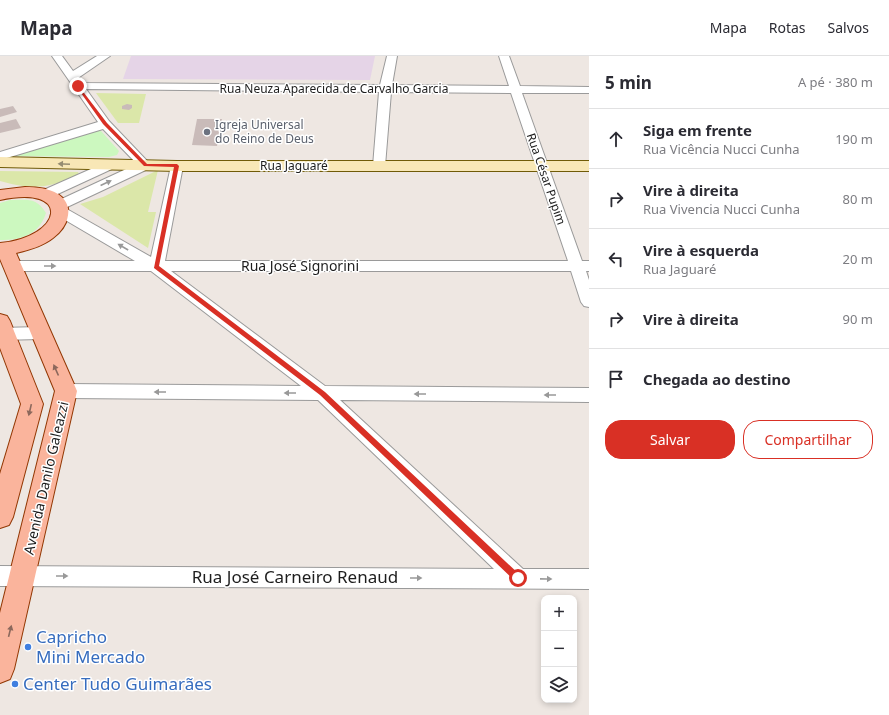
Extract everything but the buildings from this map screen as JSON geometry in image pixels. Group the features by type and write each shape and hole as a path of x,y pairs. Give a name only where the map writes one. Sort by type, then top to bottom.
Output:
{"main road":[{"path":"4,191 29,191 44,194 53,199 59,208 57,224 45,236 5,254"},
{"name":"Avenida Danilo Galeazzi","path":"0,669 12,576 66,391 5,254"},
{"path":"0,517 32,404 2,330"}],"street":[{"path":"56,56 105,124 145,165 59,208"},
{"path":"71,77 105,56"},
{"path":"379,166 385,90 392,56"},
{"name":"Rua César Pupim","path":"504,56 542,166 583,266 589,302"},
{"name":"Rua Neuza Aparecida de Carvalho Garcia","path":"78,86 385,90 589,90"},
{"path":"0,156 105,124"},
{"name":"Rua Jaguaré","path":"0,162 177,166 589,166"},
{"path":"44,194 110,165"},
{"path":"156,267 177,166"},
{"path":"59,208 156,267 322,393 518,578"},
{"name":"Rua José Signorini","path":"5,254 156,267 583,266"},
{"path":"2,330 40,333"},
{"path":"66,391 589,395"},
{"name":"Rua José Carneiro Renaud","path":"12,576 589,579"}],"shaded area":[{"path":"131,56 375,56 370,80 123,79"}],"green space":[{"path":"96,93 146,94 139,123 118,123"},
{"path":"93,130 101,131 119,151 117,155 109,157 13,156"},
{"path":"158,170 148,212 156,212 148,248 80,204 103,197"},
{"path":"0,171 78,172 79,174 58,183 31,187 0,181"},
{"path":"10,200 31,200 39,204 46,213 39,226 28,235 15,239 0,240 0,203"}],"place":[{"name":"Igreja Universal do Reino de Deus","path":"207,132"},
{"name":"Capricho Mini Mercado","path":"28,647"},
{"name":"Center Tudo Guimarães","path":"15,684"}],"route":[{"path":"78,86 105,124 145,165 177,166 156,267 322,393 518,578"}]}
